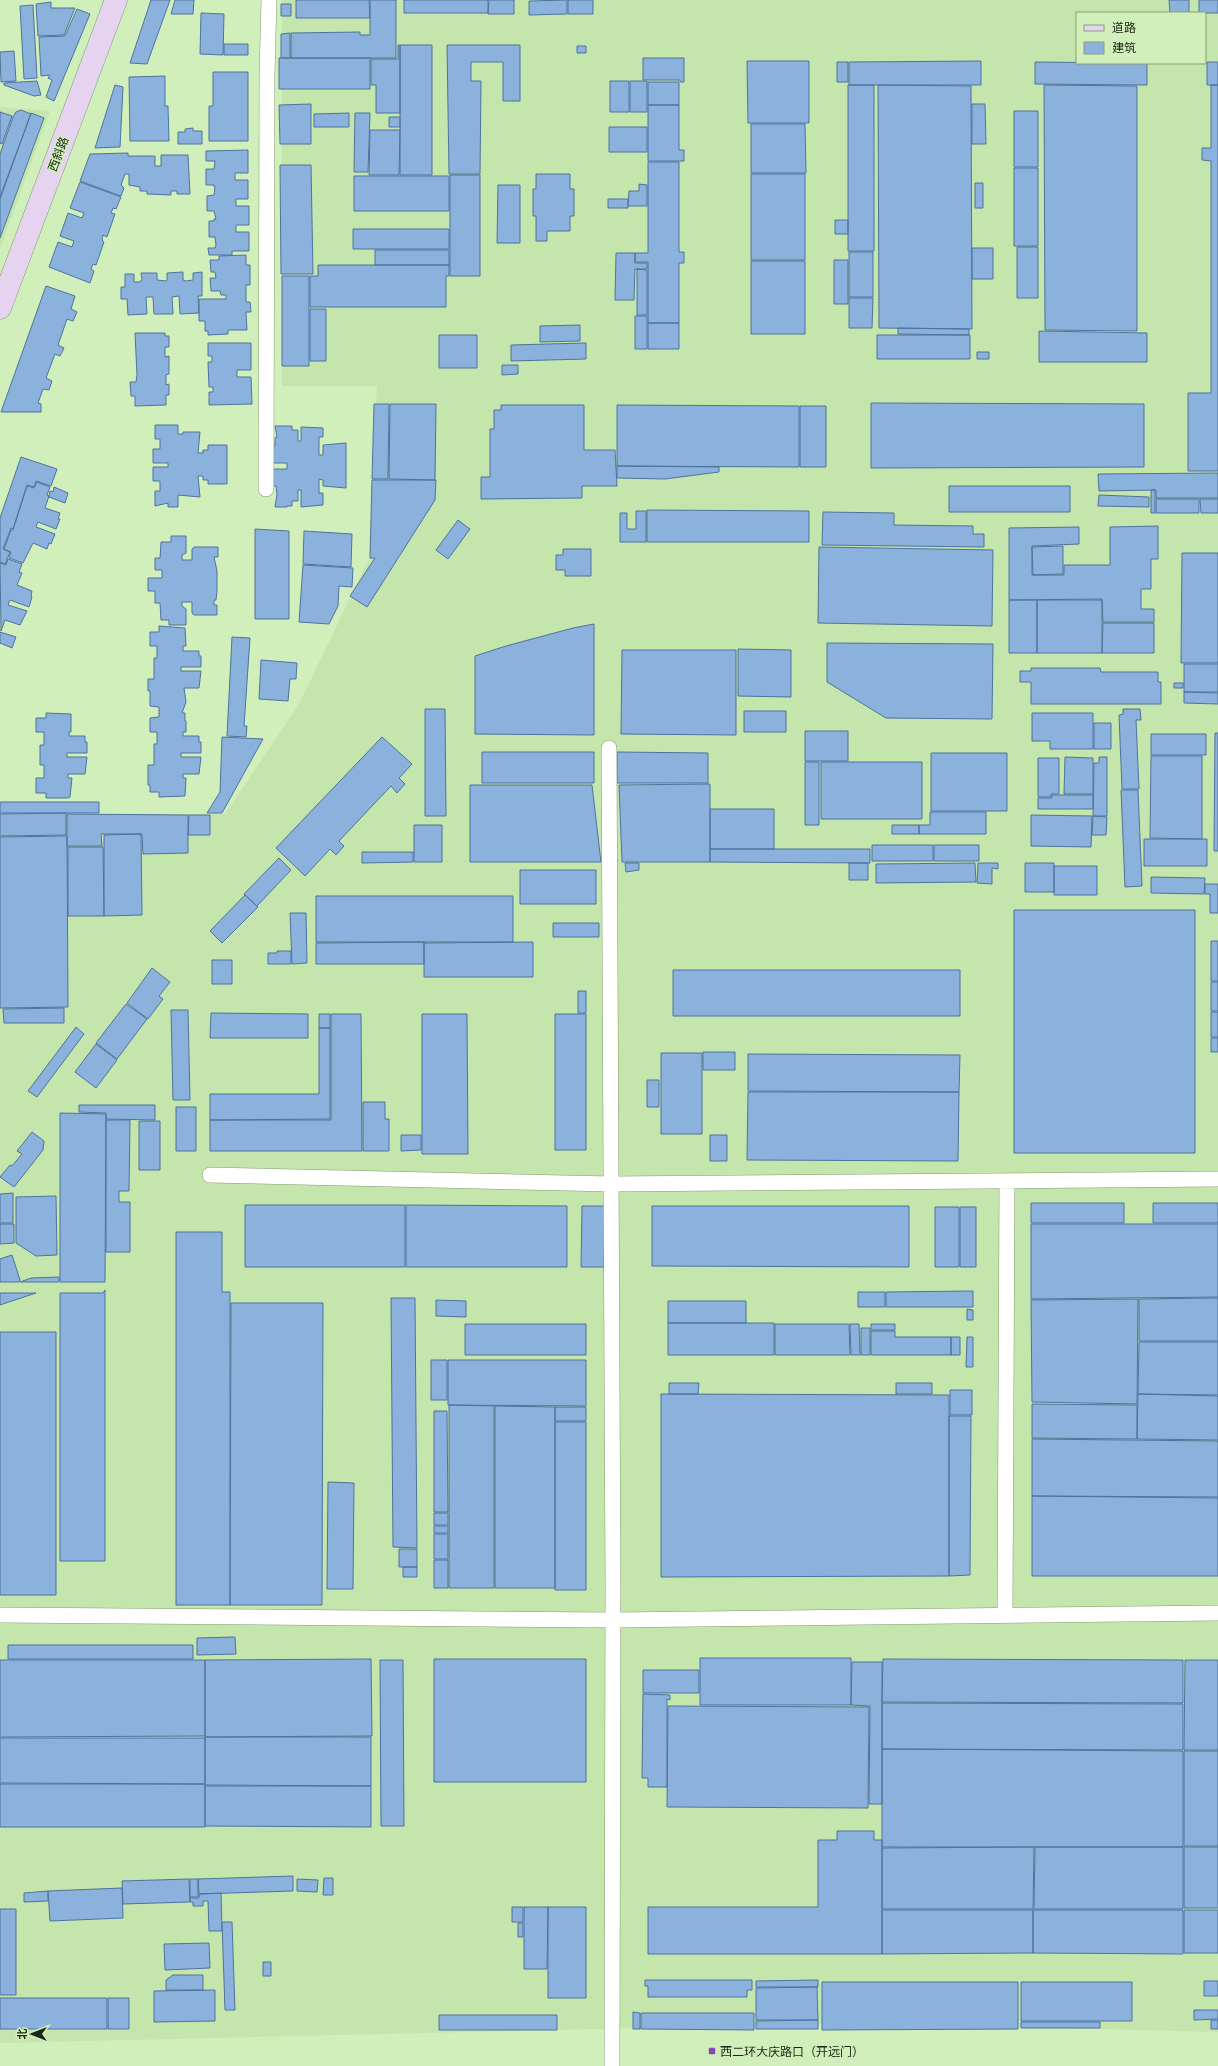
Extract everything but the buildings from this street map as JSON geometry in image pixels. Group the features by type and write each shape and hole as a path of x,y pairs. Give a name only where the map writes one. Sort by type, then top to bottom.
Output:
{"street":[{"name":"西斜路","path":"0,308 116,0"},
{"path":"266,489 267,82 269,0"},
{"path":"609,748 613,1620 612,2066"},
{"path":"210,1175 611,1184 1218,1179"},
{"path":"1005,1616 1007,1181"},
{"path":"0,1615 613,1620 1218,1613"}],"shaded area":[{"path":"282,0 1218,0 1218,2032 855,2023 0,2043 0,814 225,814 298,706 369,559 377,386 282,386"},
{"path":"0,107 50,111 0,249"}],"place":[{"name":"西二环大庆路口（开远门）","path":"712,2051"}]}
